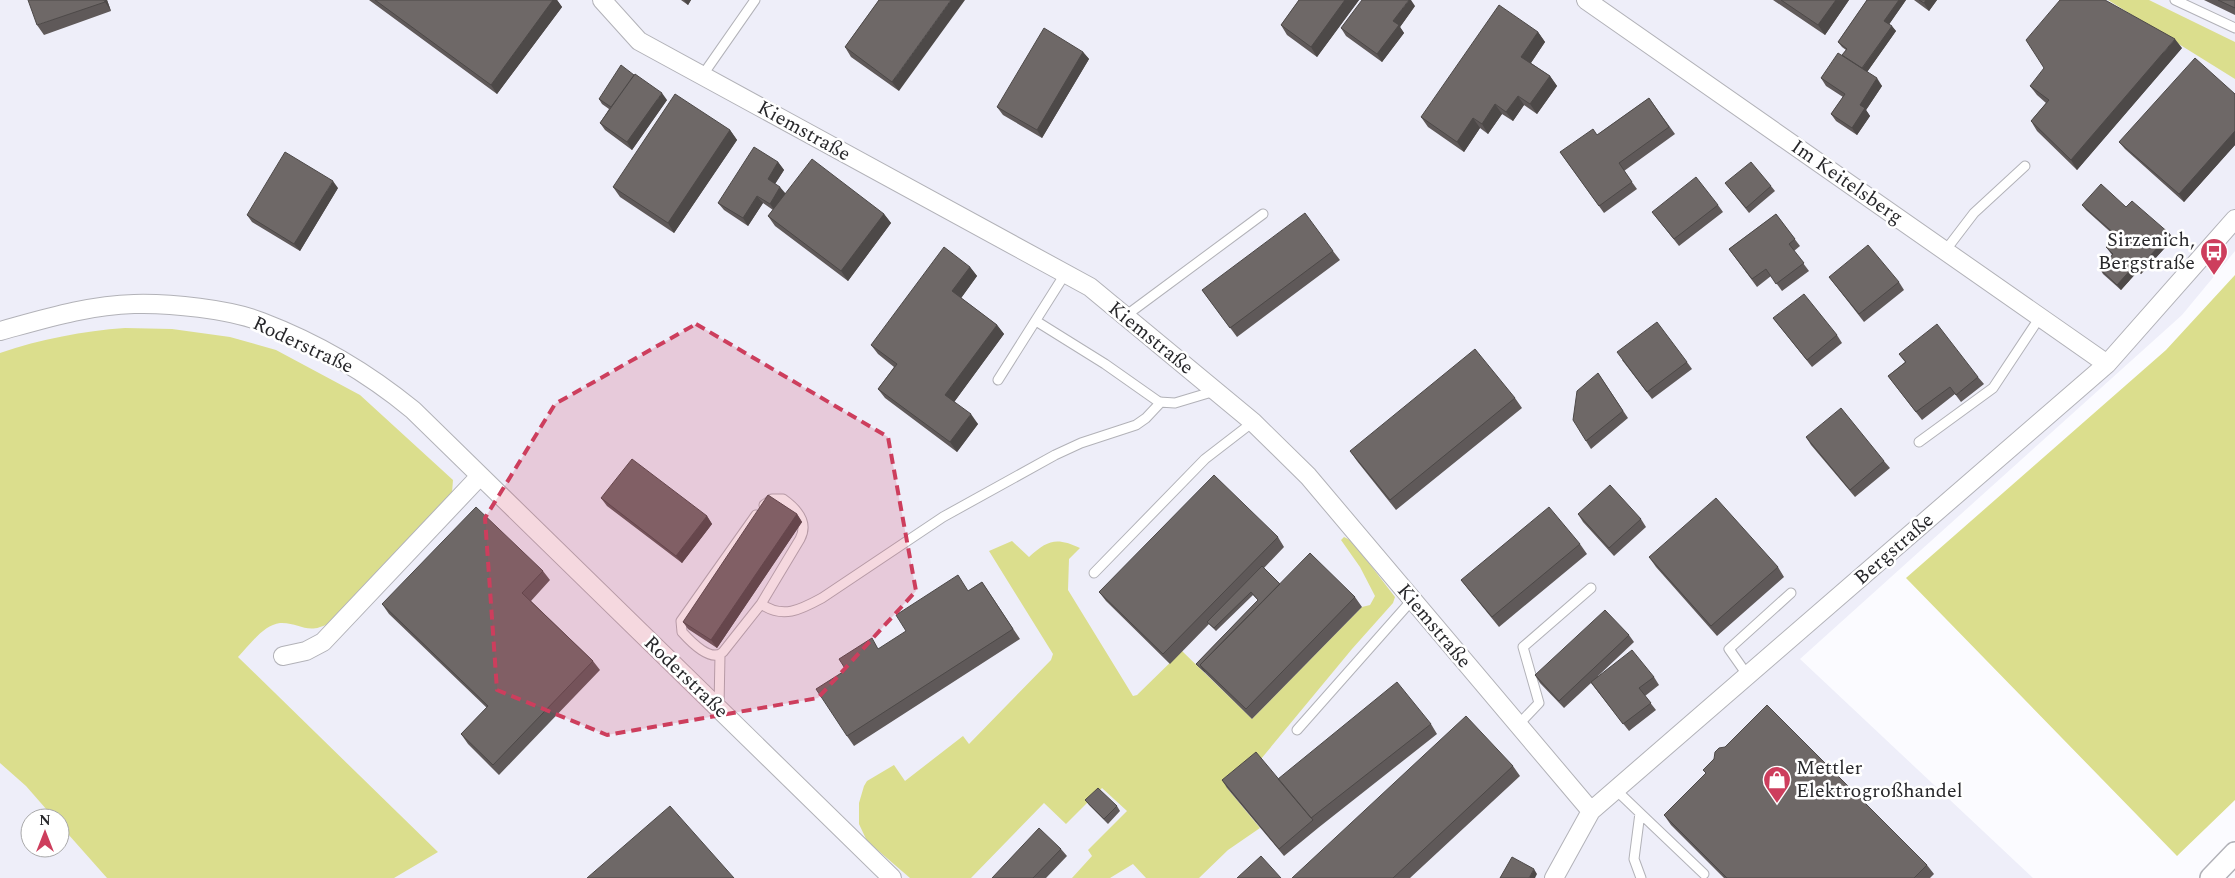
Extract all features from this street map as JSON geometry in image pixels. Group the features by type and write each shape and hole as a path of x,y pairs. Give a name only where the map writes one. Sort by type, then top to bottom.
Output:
{"street":[{"name":"Kiemstraße","path":"602,0 639,41 1090,287 1124,317 1216,390 1253,422 1308,476 1591,812"},
{"name":"Im Keitelsberg","path":"1586,0 2107,364"},
{"name":"Bergstraße","path":"1554,878 1591,812 2107,364 2235,218"},
{"name":"Roderstraße","path":"0,331 68,313 134,304 216,311 261,321 335,355 382,384 413,410 892,878"},
{"path":"283,656 306,651 323,642 480,476"},
{"path":"2211,878 2235,853"}],"lane":[{"path":"702,76 755,0"},
{"path":"2174,0 2235,28"},
{"path":"1945,251 1974,213 2025,166"},
{"path":"1124,317 1263,214"},
{"path":"998,380 1065,274"},
{"path":"1919,442 1993,388 2040,317"},
{"path":"1036,321 1161,402 1175,403 1216,390"},
{"path":"761,604 769,609 781,612 801,609 822,598 944,517 1055,455 1081,443 1140,422 1161,402"},
{"path":"1094,573 1206,458 1253,422"},
{"path":"719,709 720,655 736,638 761,604 804,532 804,521 789,504 779,498 769,500 754,516 681,621 680,629 684,635 708,654 720,655"},
{"path":"1518,725 1539,703 1523,647 1591,588"},
{"path":"1748,676 1728,649 1791,593"},
{"path":"1298,730 1412,600"},
{"path":"1616,790 1704,874"},
{"path":"1640,814 1634,859 1641,878"}],"highlighted area":[{"path":"696,324 888,437 916,591 818,698 607,735 497,690 485,518 555,404"}],"shaded area":[{"path":"0,0 2235,0 2235,251 2182,315 1800,659 2033,878 0,878"}],"green space":[{"path":"2108,0 2149,0 2235,42 2235,79"},
{"path":"2235,275 2235,800 2177,856 1906,578 2166,350"},
{"path":"125,328 172,329 230,337 276,350 360,395 453,480 452,493 329,623 315,628 304,628 287,623 274,625 262,632 238,657 438,852 394,878 107,878 70,836 70,808 45,808 26,786 0,763 0,353 62,336"},
{"path":"1344,537 1352,541 1395,597 1393,603 1352,649 1261,759 1227,788 1260,828 1228,850 1199,878 1146,878 1133,864 1110,878 1072,878 1092,856 1088,850 1127,811 1102,788 1066,824 1044,803 971,878 910,878 867,841 859,824 859,803 867,781 894,765 905,781 963,736 969,744 1051,660 1053,654 989,551 1012,541 1029,557 1042,547 1053,542 1065,542 1080,548 1069,559 1068,590 1133,696 1137,695 1182,651 1252,719 1362,607 1370,605 1375,596 1360,567 1341,540"}],"building":[{"path":"28,0 104,0 105,2 37,25"},
{"path":"375,0 553,0 491,85"},
{"path":"879,0 951,0 892,82 845,47"},
{"path":"1299,0 1345,0 1311,47 1281,25"},
{"path":"1362,0 1409,0 1393,21 1399,25 1377,54 1341,28"},
{"path":"1781,0 1836,0 1818,25"},
{"path":"1867,0 1899,0 1884,21 1892,26 1862,68 1842,55 1847,49 1838,42"},
{"path":"2060,0 2105,0 2175,39 2071,160 2031,121 2049,100 2030,86 2044,68 2026,40"},
{"path":"2218,0 2235,0 2235,8"},
{"path":"1499,5 1538,32 1521,57 1550,76 1530,104 1518,96 1506,112 1495,104 1482,124 1473,118 1457,142 1421,117"},
{"path":"1044,28 1083,52 1037,130 997,107"},
{"path":"1838,53 1877,78 1860,105 1865,108 1852,128 1831,114 1845,94 1821,78"},
{"path":"2195,58 2235,94 2235,131 2179,194 2119,142"},
{"path":"621,65 634,75 611,107 599,99"},
{"path":"635,74 662,93 627,142 600,123"},
{"path":"675,94 730,130 668,223 613,187"},
{"path":"1649,98 1669,127 1619,163 1632,182 1599,206 1560,152 1593,129 1597,135"},
{"path":"754,147 778,162 768,179 780,187 770,204 757,196 743,218 718,203"},
{"path":"285,152 333,181 294,244 247,215"},
{"path":"812,159 884,214 841,271 768,216"},
{"path":"1751,162 1771,186 1746,208 1725,183"},
{"path":"1696,177 1718,205 1674,239 1652,212"},
{"path":"2101,184 2126,207 2132,201 2170,234 2138,269 2134,266 2117,285 2100,269 2113,254 2106,247 2117,236 2082,205"},
{"path":"1305,213 1333,251 1230,328 1202,290"},
{"path":"1776,214 1795,239 1789,244 1804,263 1776,284 1766,269 1752,279 1729,249"},
{"path":"1868,245 1899,282 1859,314 1829,277"},
{"path":"944,247 970,267 952,291 997,325 945,395 971,414 950,442 878,389 897,364 871,345"},
{"path":"1804,294 1837,335 1807,360 1773,318"},
{"path":"1657,322 1687,362 1647,392 1617,352"},
{"path":"1937,324 1978,377 1956,395 1950,387 1916,412 1888,376 1906,362 1899,354"},
{"path":"1475,349 1515,398 1390,500 1350,451"},
{"path":"1598,373 1623,411 1586,441 1573,420 1577,391"},
{"path":"1841,408 1884,461 1850,490 1806,437"},
{"path":"632,459 707,516 676,556 601,498"},
{"path":"1214,475 1278,537 1163,654 1099,592"},
{"path":"1610,485 1641,519 1609,548 1578,514"},
{"path":"768,495 797,514 711,640 683,622"},
{"path":"1716,498 1778,567 1711,626 1649,557"},
{"path":"476,507 543,571 522,593 593,661 493,765 461,734 488,706 382,604"},
{"path":"1549,507 1580,544 1492,617 1461,580"},
{"path":"1310,553 1355,597 1246,709 1200,665"},
{"path":"1262,566 1280,584 1200,665 1205,672 1196,664 1258,600 1251,592 1214,628 1207,622"},
{"path":"958,575 968,591 982,582 1013,629 847,736 816,689 846,670 839,659 872,638 878,649 906,631 896,615"},
{"path":"1605,610 1629,635 1559,701 1535,675"},
{"path":"1632,650 1654,677 1639,688 1651,703 1623,724 1591,682"},
{"path":"1397,682 1431,724 1311,818 1278,779"},
{"name":"Mettler Elektrogroßhandel","path":"1767,705 1927,865 1914,878 1727,878 1664,815 1706,773 1703,770 1714,759 1715,752 1719,748 1725,747"},
{"path":"1466,716 1513,766 1393,878 1292,878"},
{"path":"1256,752 1313,820 1279,849 1222,780"},
{"path":"1098,788 1117,806 1104,819 1085,800"},
{"path":"670,806 734,878 587,878"},
{"path":"1039,828 1061,849 1033,878 992,878"},
{"path":"1261,856 1281,878 1237,878"},
{"path":"1512,857 1534,869 1529,878 1500,878"}],"place":[{"name":"Sirzenich, Bergstraße","path":"2214,276"},
{"name":"Mettler Elektrogroßhandel","path":"1777,804"}]}
